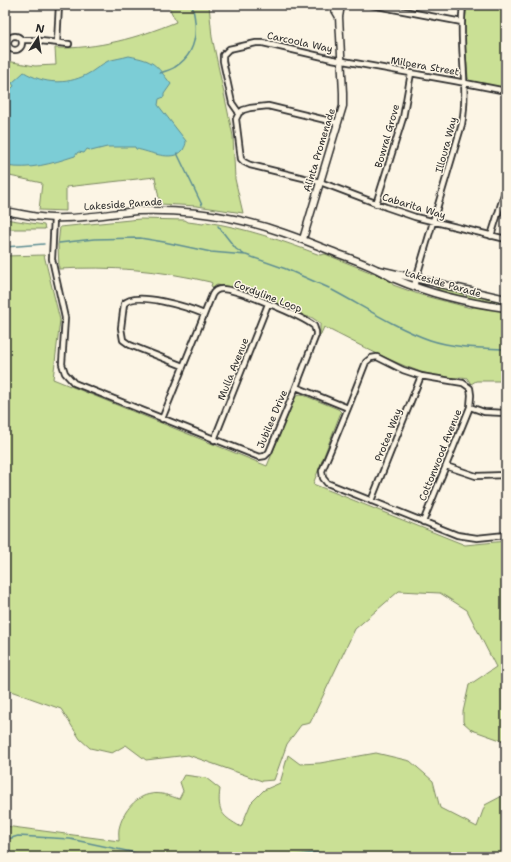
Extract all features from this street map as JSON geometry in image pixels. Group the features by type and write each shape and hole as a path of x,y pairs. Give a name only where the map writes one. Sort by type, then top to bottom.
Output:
{"street":[{"path":"57,43 59,5"},
{"path":"333,5 340,5"},
{"name":"Alinta Promenade","path":"333,5 339,17"},
{"name":"Alinta Promenade","path":"302,240 338,123 343,101 339,17 340,5"},
{"path":"372,5 462,22"},
{"name":"Illoura Way","path":"414,286 462,124 465,104 462,22 464,5"},
{"path":"22,40 69,44"},
{"name":"Carcoola Way","path":"238,113 232,103 223,61 223,55 229,49 256,43 263,43 341,60"},
{"name":"Milpera Street","path":"341,60 464,82 506,92"},
{"name":"Bowral Grove","path":"376,204 403,118 411,73"},
{"path":"238,113 246,109 268,106 338,123"},
{"name":"Cabarita Way","path":"238,113 237,123 241,156 244,162 250,165 320,182 404,214 506,239"},
{"path":"491,236 506,188"},
{"name":"Lakeside Parade","path":"5,210 54,218 143,211 184,212 247,221 272,228 378,270 396,280 447,296 506,308"},
{"name":"Jubilee Drive","path":"54,218 52,252 65,324 62,358 65,373 74,383 214,440 262,457 269,452 296,387 348,408"},
{"name":"Lakeside Parade","path":"378,270 506,299"},
{"name":"Cordyline Loop","path":"162,419 212,295 216,290 220,289 268,304 311,324 315,329 315,339 296,387"},
{"path":"183,366 130,345 123,340 121,328 124,304 126,301 132,299 152,300 185,306 204,314"},
{"name":"Mulla Avenue","path":"214,440 268,304"},
{"name":"Cottonwood Avenue","path":"348,408 366,362 371,358 377,357 403,370 421,376 466,384 471,392 470,407 423,522"},
{"name":"Protea Way","path":"371,501 421,376"},
{"path":"470,407 484,412 506,413"},
{"path":"348,408 322,471 322,477 327,483 423,522 465,537 477,538 506,535"},
{"path":"446,466 462,473 476,476 506,475"}],"green space":[{"path":"168,5 209,5 212,37 233,136 235,179 243,213 197,206 160,204 155,177 66,187 66,211 39,210 42,183 5,175 5,62 7,61 35,66 56,65 55,48 87,47 132,38 176,22"},
{"path":"467,5 506,5 506,88 470,81 468,78 464,30"},
{"path":"5,219 44,225 45,229 5,229"},
{"path":"140,219 185,220 188,222 203,224 206,222 250,231 320,255 325,254 390,280 393,285 421,295 471,308 476,306 506,311 506,381 476,381 471,384 465,377 446,379 434,376 405,366 378,354 324,327 320,336 320,323 311,317 303,317 267,300 223,286 217,285 213,287 211,286 212,283 210,282 173,274 136,270 98,268 59,269 58,245 60,227"},
{"path":"44,255 60,320 53,379 267,466 295,397 301,394 338,409 341,412 313,484 465,545 506,541 506,742 472,730 463,722 463,712 469,685 496,667 467,610 440,593 399,591 355,629 310,723 301,725 287,744 274,780 262,781 188,755 146,760 126,745 112,753 90,748 80,739 61,709 5,689 5,256"},
{"path":"435,285 464,292 463,297 444,293 435,287"},
{"path":"467,292 506,302 506,306 466,298"},
{"path":"376,753 410,761 433,781 440,808 477,827 485,805 504,795 506,792 506,857 5,857 5,826 119,841 120,825 124,815 131,805 146,795 154,794 179,799 183,791 180,782 184,775 206,778 220,789 219,803 222,812 229,820 241,827 251,803 264,790 280,783 288,755 300,764 320,763"}],"water":[{"path":"129,56 154,64 171,84 164,94 164,97 159,99 158,105 186,141 186,145 183,150 173,156 167,156 136,149 135,147 107,147 91,151 87,149 84,153 78,152 75,156 40,166 5,166 5,89 9,91 14,86 12,83 24,72 39,79 63,82 86,75 108,61"}],"waterway":[{"path":"160,73 170,70 183,61 192,47 195,31 192,5"},
{"path":"177,153 202,205"},
{"path":"218,226 236,249 245,255"},
{"path":"59,243 94,239 140,238 211,252 246,255 286,269 329,288"},
{"path":"5,247 44,244"},
{"path":"332,290 392,323 430,340 458,346 506,349"},
{"path":"5,840 18,836 70,839 155,857"},
{"path":"287,857 314,853 381,857"}]}
